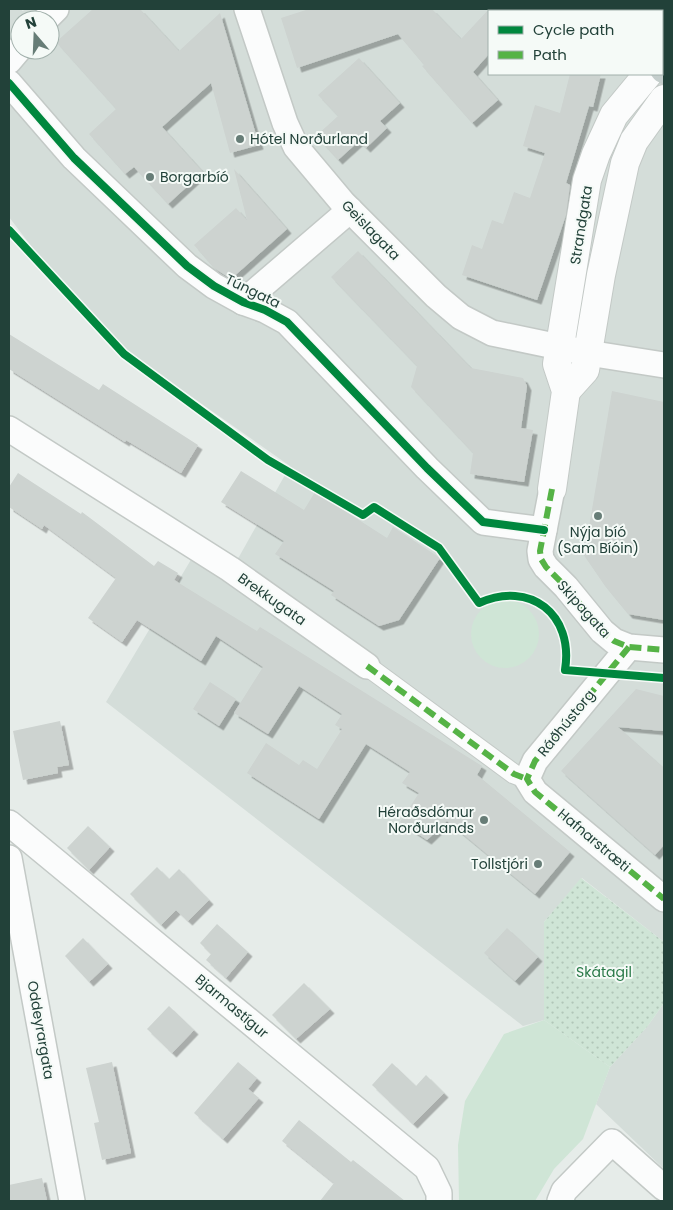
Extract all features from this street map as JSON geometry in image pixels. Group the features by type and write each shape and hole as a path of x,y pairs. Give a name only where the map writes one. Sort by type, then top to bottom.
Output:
{"street":[{"name":"Geislagata","path":"247,9 285,123 296,147 350,210 436,296 461,317 492,333 588,353 664,364"},
{"name":"Strandgata","path":"541,559 540,551 552,489 566,391 557,364 587,180 596,154 614,114 647,75"},
{"name":"Túngata","path":"9,83 74,158 187,266 214,286 243,302 265,310 287,322 483,522 544,530"},
{"name":"Strandgata","path":"566,391 585,370 604,258 625,162 634,141 664,99"},
{"path":"243,302 350,210"},
{"name":"Brekkugata","path":"9,429 230,569 367,666 514,774 527,779"},
{"name":"Skipagata","path":"541,559 602,631 614,641 629,647 664,650"},
{"name":"Ráðhústorg","path":"527,779 535,761 629,647"},
{"name":"Hafnarstræti","path":"527,779 535,792 664,899"},
{"name":"Bjarmastígur","path":"9,823 427,1168 439,1193 439,1201"},
{"name":"Oddeyrargata","path":"9,858 72,1201"},
{"path":"560,1201 569,1186 612,1142 664,1188"}],"shaded area":[{"path":"9,9 22,10 10,10 10,60 60,60 60,10 25,9 650,10 488,10 488,75 663,75 663,24 664,84 654,94 664,107 664,942 582,878 544,922 544,1020 523,1026 106,702 192,558 226,580 290,466 122,348 57,280 9,217"},
{"path":"664,1003 664,1169 596,1104 610,1067 647,1027"}],"green space":[{"path":"505,600 518,603 529,610 536,621 539,634 536,647 529,658 518,665 505,668 492,665 481,658 474,647 471,634 474,621 481,610 492,603"},
{"name":"Skátagil","path":"581,878 664,942 664,1003 647,1027 610,1067 544,1020 544,922"},
{"path":"544,1020 610,1067 583,1139 554,1169 535,1201 459,1201 458,1145 465,1101 504,1034"}],"building":[{"path":"93,9 140,9 179,51 220,13 259,145 230,153 211,83 162,127 203,172 168,204 134,167 125,174 89,134 116,109 60,46 60,38"},
{"path":"309,9 432,9 461,39 488,10 488,55 473,72 498,100 472,123 422,66 424,65 398,34 297,68 281,18"},
{"path":"359,58 400,103 380,121 387,128 366,148 359,141 338,160 316,136 338,116 318,95"},
{"path":"570,75 601,75 593,107 589,106 566,183 570,185 566,215 537,300 462,275 472,245 482,249 492,220 503,224 514,192 530,198 545,153 523,146 535,105 560,113"},
{"path":"234,169 287,229 231,279 214,268 194,245 236,208 247,220"},
{"path":"358,251 471,368 523,378 527,386 521,428 533,430 524,482 470,474 473,453 411,387 417,366 331,277"},
{"path":"9,334 99,390 103,384 198,445 181,473 126,440 125,442 9,369"},
{"path":"612,391 664,402 664,620 628,614 605,586 581,551 588,533"},
{"path":"241,471 304,510 315,492 387,538 393,527 440,558 399,620 379,626 331,595 334,591 275,554 284,541 221,502"},
{"path":"18,473 81,514 82,512 154,566 158,561 178,573 174,580 257,631 260,627 482,766 477,775 570,852 535,894 447,821 427,840 400,822 419,793 402,783 410,772 366,744 319,819 247,773 266,743 299,765 303,760 317,769 342,729 335,725 342,714 299,686 268,734 234,713 263,667 216,636 201,661 137,620 122,642 88,618 116,578 44,525 42,529 9,507 9,487"},
{"path":"210,682 236,699 219,726 193,709"},
{"path":"636,689 664,696 664,731 618,727 664,768 664,845 655,855 561,771"},
{"path":"60,721 69,765 57,767 58,773 23,780 13,731"},
{"path":"88,826 110,847 89,870 67,848"},
{"path":"157,867 169,879 179,869 209,900 188,921 176,910 161,925 130,894"},
{"path":"217,924 248,952 226,978 206,960 211,954 200,943"},
{"path":"507,928 538,957 515,981 484,953"},
{"path":"83,938 108,964 89,982 65,956"},
{"path":"304,983 330,1009 296,1039 272,1015"},
{"path":"169,1006 194,1030 172,1053 147,1029"},
{"path":"112,1062 131,1153 102,1160 94,1123 99,1122 86,1068"},
{"path":"238,1062 257,1078 248,1089 259,1098 223,1139 194,1113"},
{"path":"392,1063 416,1086 426,1075 444,1093 413,1124 372,1085"},
{"path":"299,1120 351,1162 353,1160 405,1201 320,1201 334,1183 282,1141"},
{"path":"42,1178 47,1201 9,1201 9,1185"}],"marked path":[{"path":"552,489 540,551 541,559 546,567 566,587 602,631 614,641 629,647 664,650"},
{"path":"629,647 535,761 527,779 535,792 664,899"},
{"path":"367,666 514,774 527,779"}],"cycle path":[{"path":"9,83 74,158 187,266 214,286 243,302 265,310 287,322 427,468 483,522 544,530"},
{"path":"9,230 124,354 268,460 363,515 374,507 439,548 479,603 498,597 515,596 531,599 544,607 555,618 563,633 566,650 565,670 664,678"}],"place":[{"name":"Hótel Norðurland","path":"240,139"},
{"name":"Borgarbíó","path":"150,177"},
{"name":"Nýja bíó (Sam Bíóin)","path":"598,516"},
{"name":"Héraðsdómur Norðurlands","path":"484,820"},
{"name":"Tollstjóri","path":"538,864"}]}
